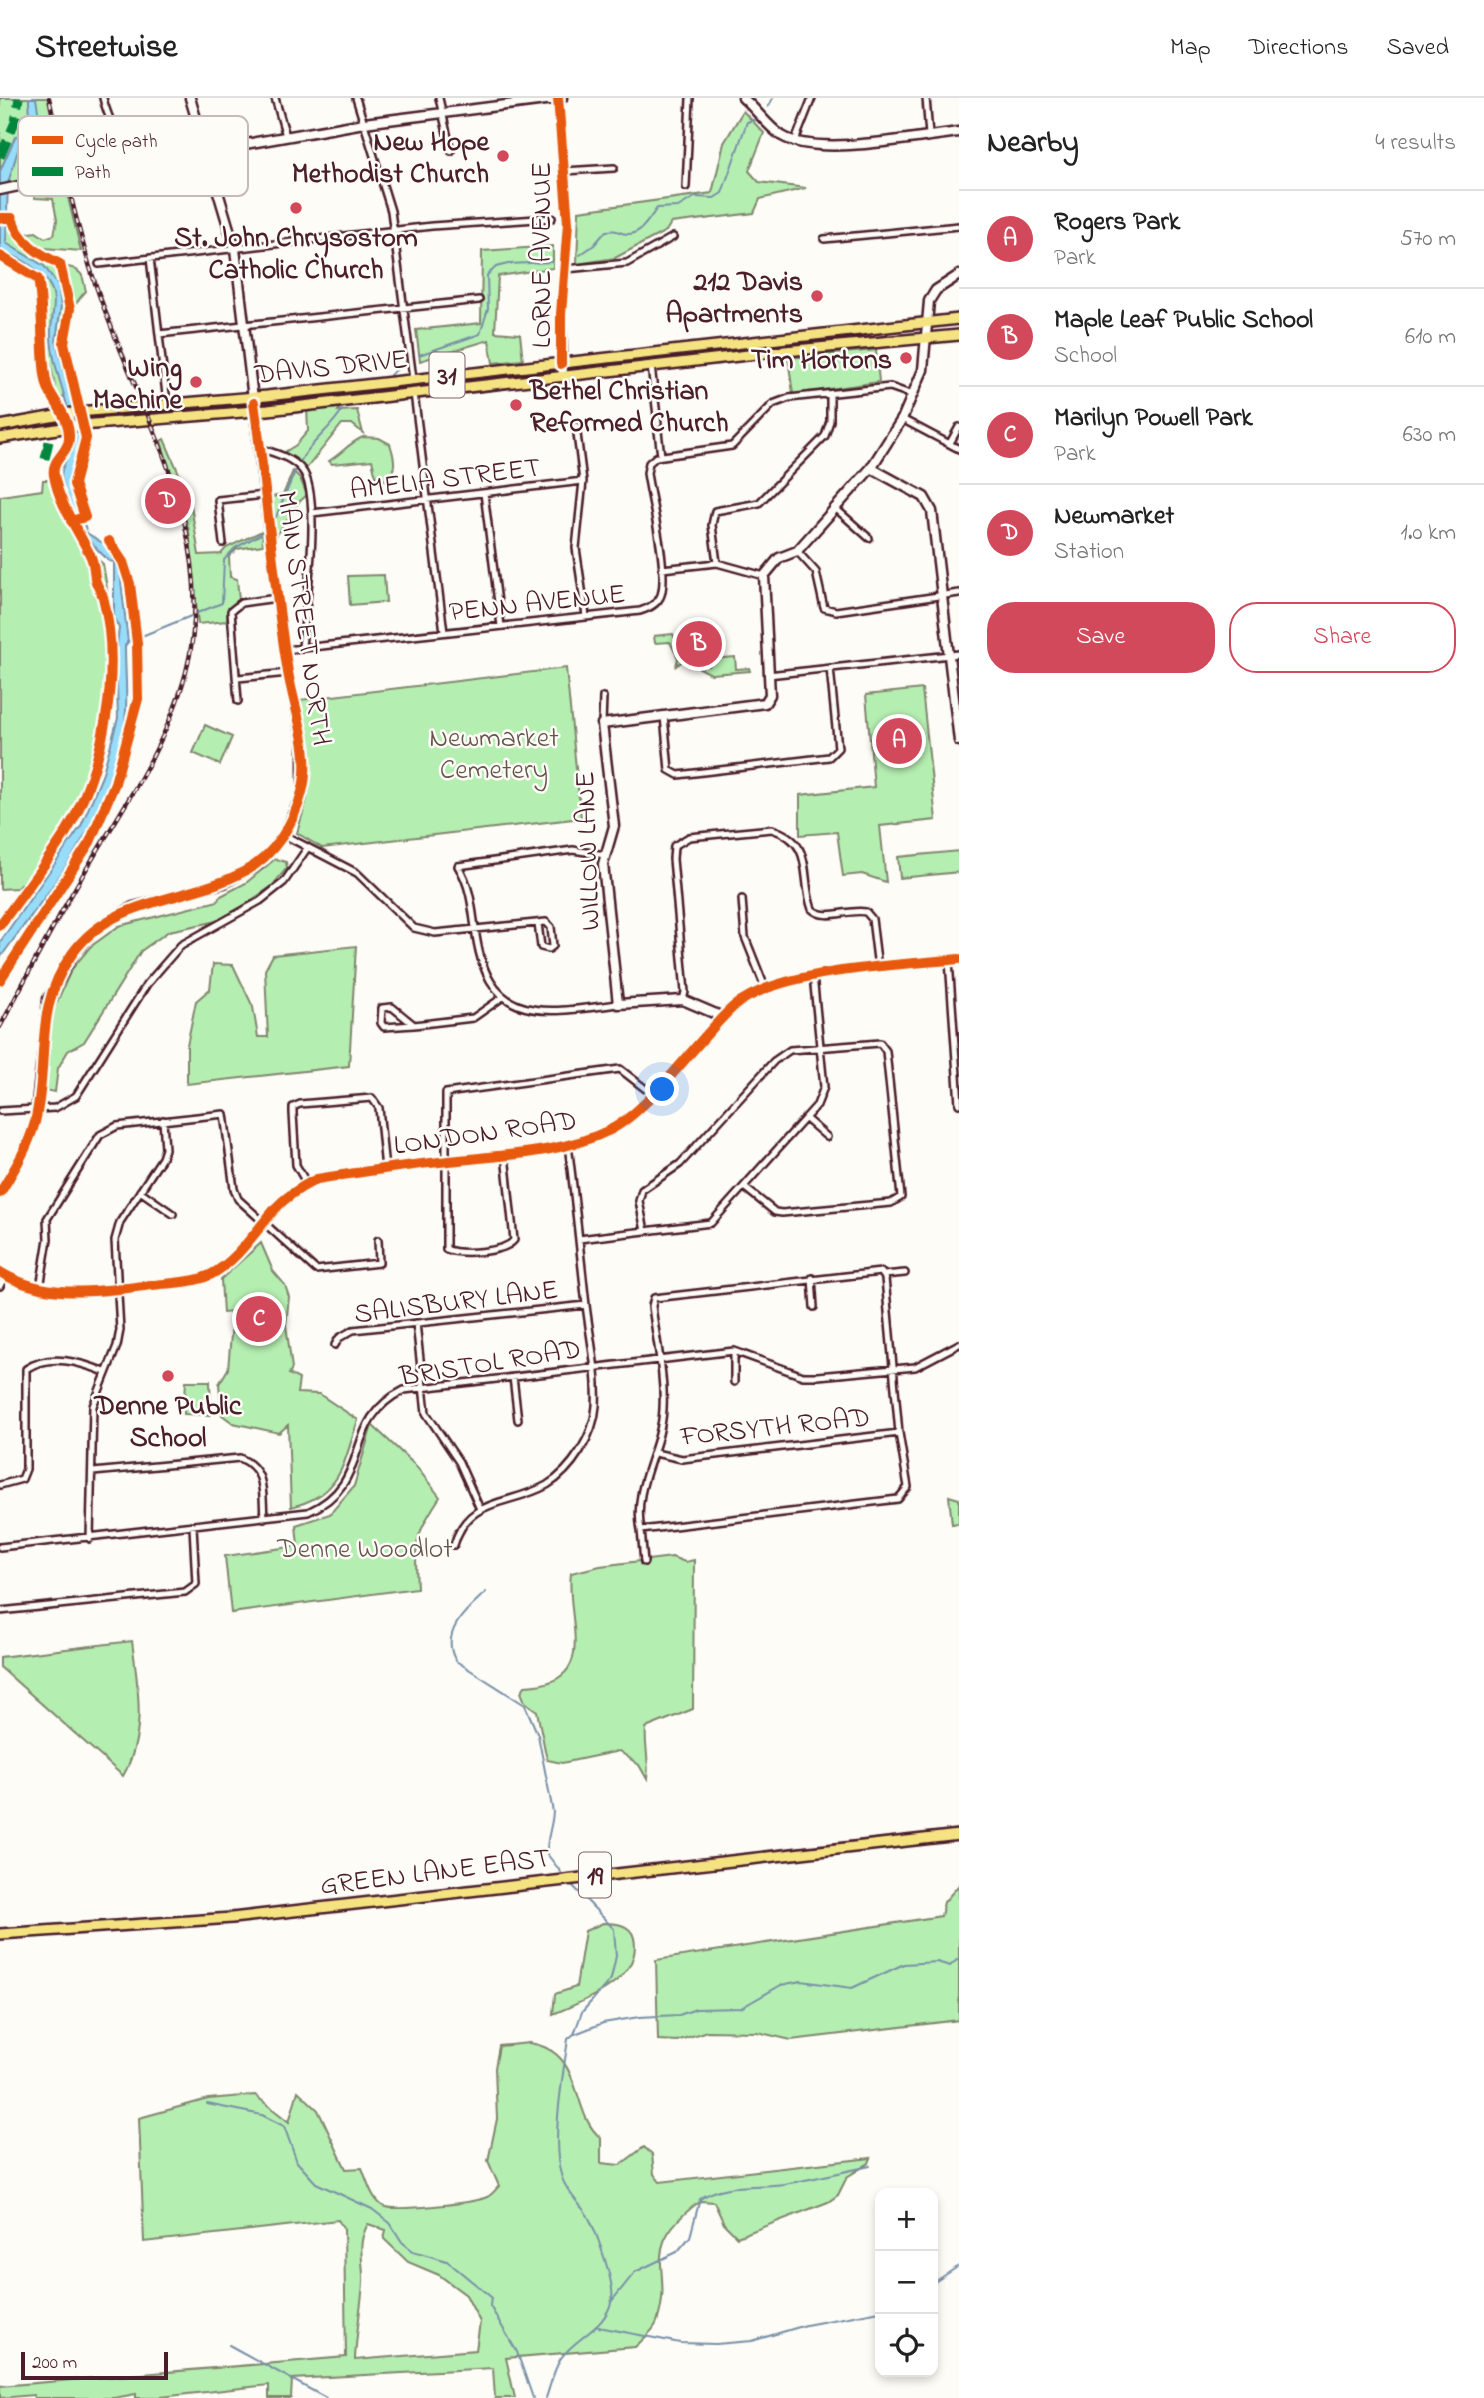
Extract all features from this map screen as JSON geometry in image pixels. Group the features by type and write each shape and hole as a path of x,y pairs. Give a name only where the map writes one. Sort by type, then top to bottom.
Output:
{"main road":[{"name":"DAVIS DRIVE","path":"0,438 254,404 413,379 959,319"},
{"name":"DAVIS DRIVE","path":"0,426 78,412 167,403 254,404 414,393 959,335"},
{"name":"GREEN LANE EAST","path":"0,1934 232,1918 959,1835"}],"street":[{"path":"103,98 108,116"},
{"name":"MAIN STREET NORTH","path":"190,98 195,116"},
{"path":"275,98 286,135"},
{"path":"356,98 395,230 413,379"},
{"path":"439,98 451,152"},
{"path":"248,143 364,122 442,113 495,102 559,98"},
{"name":"LORNE AVENUE","path":"559,98 568,223 561,314 563,377"},
{"path":"686,187 690,98"},
{"path":"743,98 776,131 795,142 822,146 959,132"},
{"path":"795,142 812,98"},
{"path":"926,98 929,135"},
{"path":"564,171 614,168"},
{"path":"0,190 18,186"},
{"name":"MAIN STREET NORTH","path":"0,1193 20,1160 37,1107 48,999 63,968 85,938 133,907 225,883 260,864 284,835 303,791 305,769 277,598 246,326 235,248 219,196"},
{"path":"99,264 395,230 552,218"},
{"path":"824,239 959,226"},
{"path":"566,269 627,263 673,237"},
{"path":"150,258 167,403"},
{"path":"602,724 757,707 765,703 770,695 764,576 779,558 797,551 871,468 902,419 925,363 925,322 929,301 936,290 959,275"},
{"path":"159,334 479,300"},
{"path":"651,366 661,456 727,448 741,439 773,404 789,398 890,387 913,395"},
{"path":"414,393 444,632"},
{"path":"717,563 712,525 715,511 759,503 825,436 830,421 830,394"},
{"path":"902,419 959,449"},
{"path":"576,426 583,481 576,548 586,616"},
{"path":"950,443 959,427"},
{"path":"259,448 296,464 311,485 312,513 302,648"},
{"name":"PENN AVENUE","path":"285,650 651,607 662,594 662,569 647,473 649,463 661,456"},
{"path":"871,468 924,497 932,511 954,654 959,741"},
{"name":"AMELIA STREET","path":"312,513 583,481"},
{"path":"484,493 501,626"},
{"path":"223,543 218,500 265,495"},
{"path":"834,508 869,538"},
{"path":"797,551 816,572 824,608 836,611 959,593"},
{"path":"662,569 717,563 764,576"},
{"path":"238,701 231,611 241,603 277,598"},
{"path":"768,675 954,654"},
{"path":"664,716 669,770 678,775 829,757 836,754 838,748 830,668"},
{"path":"238,678 288,673"},
{"name":"WILLOW LANE","path":"603,697 602,724 614,826 603,864 618,1004"},
{"path":"683,1000 685,992 673,859 674,846 689,837 772,829 785,833 794,840 805,859 812,909 825,915 856,910 866,912 872,919 878,968"},
{"path":"284,835 357,873 420,930 435,933 546,922 551,927 554,946 549,949 541,947 538,923"},
{"path":"0,1111 55,1108 76,1096 147,984 181,945 260,901 284,882 307,847"},
{"path":"605,855 573,850 458,866 468,884 483,967 503,997 519,1006 544,1013 683,1000 723,1017"},
{"path":"741,899 745,937 766,990"},
{"name":"LONDON ROAD","path":"3,1274 40,1288 91,1293 180,1282 210,1275 227,1262 275,1208 317,1178 568,1145 613,1129 636,1112 723,1017 736,1005 766,990 813,975 959,959"},
{"path":"949,960 959,1104"},
{"path":"579,1239 711,1223 817,1105 824,1087 813,975"},
{"path":"414,1025 392,1007 382,1008 381,1023 384,1027 414,1025 474,1018 503,997"},
{"path":"645,1231 639,1201 642,1190 680,1164 774,1061 790,1050 880,1043 886,1051 901,1197 891,1203 782,1213 775,1212 744,1187"},
{"path":"505,1155 514,1240 504,1247 454,1253 444,1246 446,1093 620,1069 652,1094"},
{"path":"307,1184 296,1165 293,1107 300,1104 372,1098 379,1108 385,1169"},
{"path":"40,1288 48,1242 45,1219 100,1135 117,1126 224,1114 236,1194 316,1270 379,1263 378,1240"},
{"path":"805,1118 827,1137"},
{"path":"90,1539 93,1406 119,1338 119,1289 114,1240 120,1222 165,1149 163,1120"},
{"path":"454,1545 466,1518 480,1509 535,1492 556,1479 589,1436 596,1407 594,1367 568,1145"},
{"path":"140,1191 173,1214"},
{"path":"644,1562 637,1512 639,1490 655,1453 664,1408 652,1306 654,1298 812,1278 881,1272 884,1275 905,1273"},
{"path":"0,1286 3,1274"},
{"path":"641,1530 898,1499 908,1487 899,1433 884,1275"},
{"path":"812,1278 814,1307"},
{"name":"SALISBURY LANE","path":"335,1345 340,1338 354,1330 586,1305"},
{"path":"416,1323 426,1413 459,1462 480,1509"},
{"name":"BRISTOL ROAD","path":"0,1547 90,1539 308,1512 335,1497 347,1482 366,1425 375,1410 387,1399 404,1390 734,1351 803,1376 915,1367 959,1344"},
{"path":"734,1351 734,1382"},
{"path":"0,1485 22,1479 26,1469 26,1369 32,1365 63,1360 80,1361 105,1372"},
{"path":"513,1377 518,1420"},
{"name":"FORSYTH ROAD","path":"655,1453 682,1459 899,1433"},
{"path":"93,1472 240,1458 258,1470 263,1480 264,1518"},
{"path":"0,1611 186,1592 196,1584 193,1526"}],"green space":[{"path":"0,98 49,98 53,116 18,116 18,182 11,183 0,173"},
{"path":"743,111 764,133 749,171 759,182 806,188 760,199 754,213 671,223 666,231 615,258 577,264 579,211 712,193 724,143"},
{"path":"34,196 68,196 81,251 44,248 23,234 36,232 45,238 54,235 57,220 53,199"},
{"path":"12,222 18,236 40,257 76,269 83,278 86,291 76,303 66,328 65,355 73,397 57,397 35,281 0,255 0,223"},
{"path":"553,246 553,268 498,276 495,332 520,334 523,360 493,363 489,340 420,361 416,330 481,323 482,251"},
{"path":"876,350 879,382 793,394 788,358"},
{"path":"342,404 338,411 357,410 363,433 352,424 342,424 306,469 283,453 296,445 308,431 307,407"},
{"path":"363,437 379,438 390,444 394,463 387,481 376,477 372,460 332,464 329,461"},
{"path":"164,439 190,499 199,555 221,554 226,548 262,531 263,545 237,549 229,556 230,577 237,579 239,600 228,609 227,621 198,624 189,531 161,441"},
{"path":"293,471 300,478 307,495 298,503 275,538 271,497 283,495"},
{"path":"43,480 53,480 78,536 103,564 108,594 104,723 60,845 17,888 0,889 0,496 42,490"},
{"path":"384,575 386,602 350,605 348,576"},
{"path":"673,634 680,651 698,653 709,666 712,659 735,657 736,669 749,668 750,671 711,674 684,660 676,666 678,658 670,642 655,643 654,636"},
{"name":"Newmarket Cemetery","path":"566,668 581,818 322,848 297,833 307,799 310,759 299,700"},
{"path":"922,689 936,820 880,826 886,882 862,874 843,876 837,832 800,835 800,795 874,787 866,695"},
{"path":"205,725 232,737 220,765 193,753"},
{"path":"959,851 959,872 900,878 898,857"},
{"path":"275,859 286,862 287,868 272,886 223,920 169,931 141,951 84,1042 68,1051 58,1068 55,1092 44,1090 49,1020 71,970 90,947 119,926 218,901 219,897 246,883"},
{"path":"356,946 349,1066 187,1084 187,1045 196,1001 210,989 213,964 233,965 253,1007 258,1037 268,1037 265,970 273,955"},
{"path":"261,1243 273,1271 285,1285 289,1297 286,1325 292,1368 289,1374 299,1379 297,1393 319,1394 358,1420 344,1464 331,1486 308,1502 291,1507 288,1425 279,1433 233,1423 222,1415 219,1384 228,1369 233,1312 223,1313 221,1279"},
{"path":"186,1381 210,1381 211,1415 184,1414"},
{"name":"Denne Woodlot","path":"372,1425 415,1465 440,1497 425,1521 418,1540 417,1588 231,1613 225,1556 298,1546 296,1525 330,1514 354,1486"},
{"path":"949,1496 959,1499 959,1523 952,1524"},
{"path":"672,1557 685,1562 694,1560 693,1709 646,1728 647,1779 639,1765 619,1751 562,1763 547,1760 537,1711 525,1702 521,1692 525,1686 549,1682 564,1674 572,1661 575,1646 571,1573 600,1566"},
{"path":"132,1641 138,1693 138,1727 131,1760 123,1776 0,1667 0,1657"},
{"path":"959,1885 959,2020 791,2040 757,2032 707,2031 677,2041 658,2040 656,1960 941,1916 944,1902"},
{"path":"603,1923 622,1925 632,1933 634,1953 629,1966 620,1977 594,1996 553,2014 555,1994 576,1987 585,1931"},
{"path":"529,2043 547,2048 560,2058 574,2084 584,2114 601,2138 601,2163 620,2165 644,2147 652,2154 654,2174 660,2182 871,2158 869,2163 847,2177 838,2195 828,2202 737,2237 724,2224 714,2202 700,2201 680,2218 662,2246 662,2303 651,2332 635,2347 506,2358 515,2398 495,2398 493,2368 292,2379 291,2398 269,2398 269,2385 152,2398 136,2398 136,2394 114,2398 34,2398 33,2395 0,2398 0,2386 346,2357 344,2229 338,2220 144,2242 139,2118 208,2099 255,2095 289,2122 298,2091 318,2110 346,2169 362,2168 372,2194 383,2206 417,2207 479,2199 489,2196 499,2186 488,2161 497,2119 495,2068 499,2046","holes":["368,2224 386,2230 384,2239 408,2262 439,2275 466,2295 480,2322 476,2350 355,2360 363,2283 362,2239"]}],"water":[{"path":"29,98 36,98 39,116 29,116"},
{"path":"18,135 18,150 8,183 6,243 44,266 58,285 61,306 56,341 81,438 70,477 87,533 112,549 119,563 128,642 125,646 126,710 121,745 111,779 81,842 42,902 0,958 0,942 81,826 102,776 118,718 116,654 119,628 114,618 114,562 100,552 79,525 62,480 62,470 73,440 52,348 53,293 37,271 18,258 6,254 0,247 0,171"}],"waterway":[{"path":"768,107 773,98"},
{"path":"580,255 594,245 606,231 628,234 638,231 657,208 678,207 695,197 714,198 722,193 747,122 756,119"},
{"path":"419,355 480,334 488,309 487,275 496,267 553,262"},
{"path":"390,375 406,362"},
{"path":"300,462 342,410"},
{"path":"276,517 296,469"},
{"path":"197,613 222,603 224,560 235,548 261,534"},
{"path":"127,642 191,616"},
{"path":"486,1592 470,1606 457,1623 451,1641 452,1651 456,1661 525,1705 538,1735 553,1812 547,1854 561,1872"},
{"path":"546,2398 561,2358 598,2325 612,2299 604,2255 586,2213 564,2183 557,2147 568,2039 574,2034 582,2012 611,1979 616,1956 614,1929 572,1885"},
{"path":"575,2034 603,2023 639,2017 679,2015 696,2009 741,2008 781,1985 801,1981 852,1988 904,1964 937,1962 950,1966 959,1958"},
{"path":"207,2104 262,2115 284,2126 297,2162 316,2183 372,2209 390,2223 402,2242 413,2251 447,2261 491,2297 490,2306 517,2352 533,2398"},
{"path":"611,2302 635,2272 677,2252 690,2237 700,2199 709,2194 730,2188 784,2184 870,2166"},
{"path":"938,2280 959,2266"},
{"path":"599,2327 680,2343 716,2344 752,2341 806,2325 875,2312"},
{"path":"229,2345 326,2398"}],"railway":[{"path":"49,98 53,116"},
{"path":"0,1027 54,925 137,786 165,731 186,672 194,621 193,570 184,521 170,473 95,283 71,196"}],"marked path":[{"path":"0,157 15,122 19,98"},
{"path":"45,459 50,437"}],"cycle path":[{"path":"558,98 568,223 561,314 561,364"},
{"path":"0,218 12,218 20,234 31,246 60,264 70,309 64,343 86,438 74,484 85,517 71,521"},
{"path":"0,256 38,279 46,381 69,431 68,443 55,465 54,475 65,507 92,560 96,581 103,597 111,656 106,719 90,781 79,809 57,846 0,925"},
{"path":"0,1193 25,1150 32,1132 39,1099 44,1036 51,995 72,954 89,935 130,910 223,881 255,865 281,838 294,815 302,792 305,777 304,747 283,639 254,403"},
{"path":"0,980 90,842 115,783 138,699 137,643 130,584 123,562 109,541"},
{"path":"0,1272 36,1287 74,1292 113,1290 203,1278 237,1254 284,1200 317,1179 552,1149 610,1130 641,1107 719,1021 733,1007 753,994 778,984 841,971 959,959"}],"place":[{"name":"New Hope Methodist Church","path":"503,156"},
{"name":"St. John Chrysostom Catholic Church","path":"296,208"},
{"name":"212 Davis Apartments","path":"817,296"},
{"name":"Tim Hortons","path":"906,358"},
{"name":"Wing Machine","path":"196,382"},
{"name":"Bethel Christian Reformed Church","path":"516,405"},
{"name":"Newmarket","path":"168,501"},
{"name":"Maple Leaf Public School","path":"699,644"},
{"name":"Rogers Park","path":"899,741"},
{"name":"Marilyn Powell Park","path":"259,1319"},
{"name":"Denne Public School","path":"168,1376"}]}
